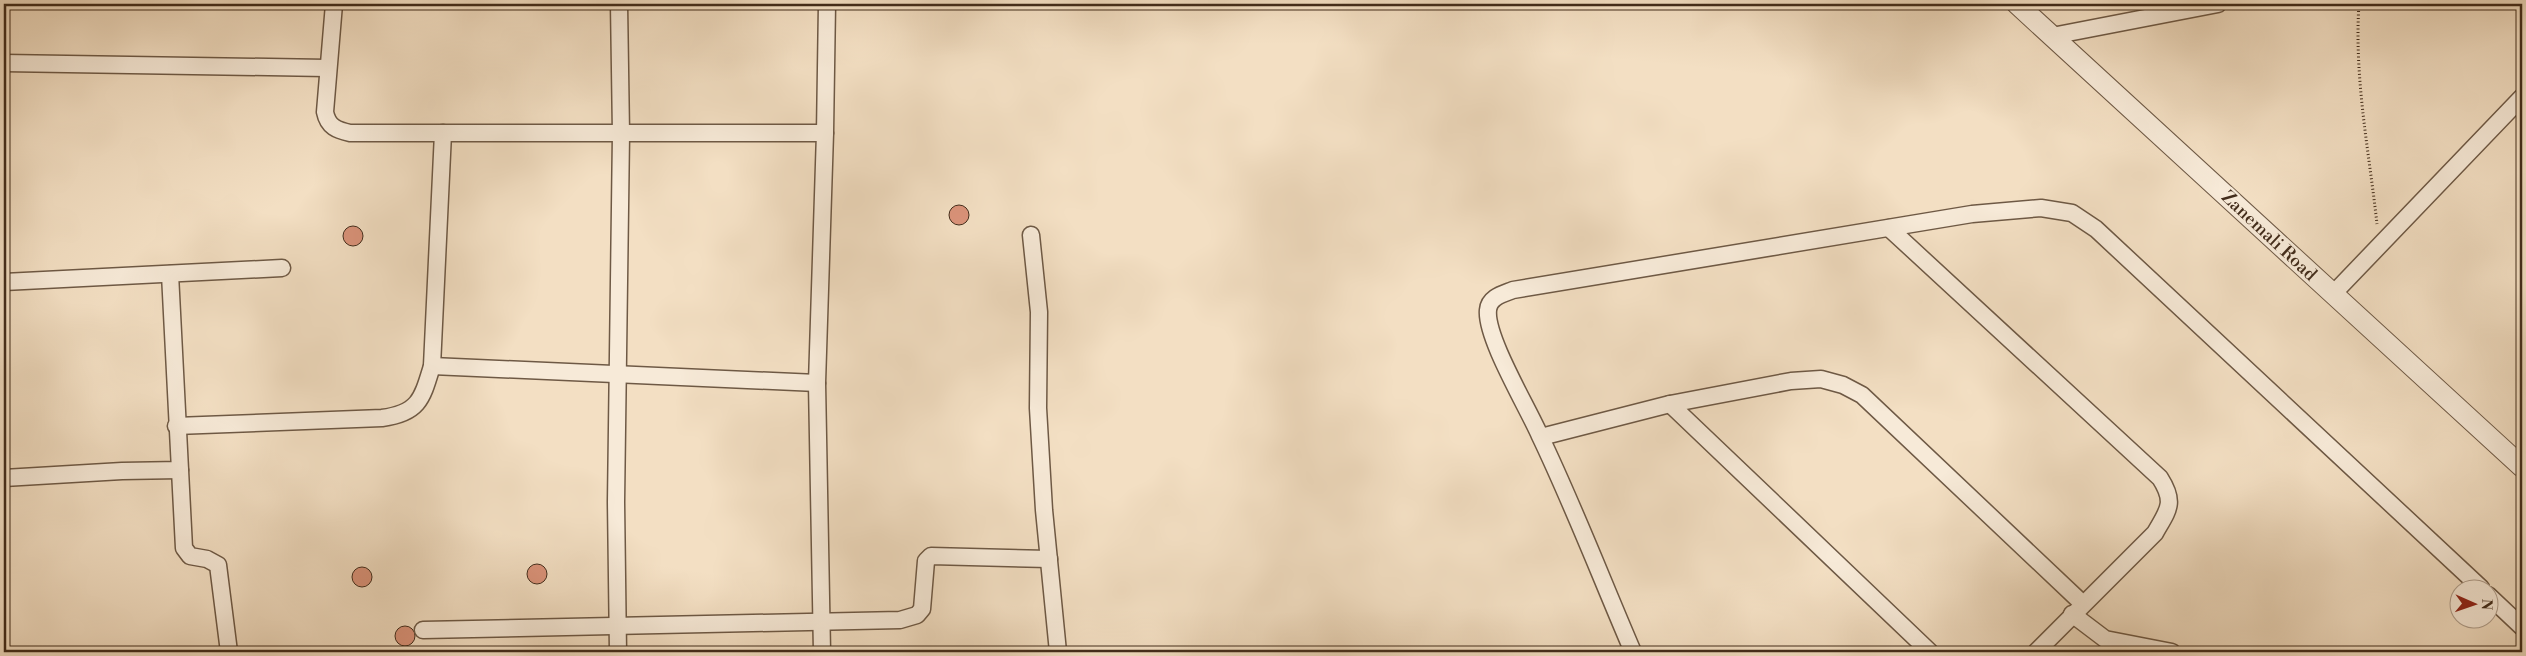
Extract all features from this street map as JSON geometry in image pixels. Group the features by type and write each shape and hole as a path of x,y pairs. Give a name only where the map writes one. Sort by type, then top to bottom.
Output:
{"street":[{"path":"334,4 327,68 325,112 327,121 332,126 350,133 825,133"},
{"path":"618,652 616,627 621,134 619,4"},
{"path":"822,652 817,383 827,4"},
{"name":"Zanemali Road","path":"2017,4 2522,467"},
{"path":"2052,36 2218,4"},
{"path":"4,63 327,68"},
{"path":"2333,294 2521,100"},
{"path":"176,426 401,415 414,408 424,393 432,366 443,133"},
{"path":"1633,652 1541,437 1489,324 1488,308 1495,297 1513,290 1972,214 2041,208 2072,212 2096,229 2470,578"},
{"path":"1889,228 2160,478 2169,492 2168,509 2155,534 2036,652"},
{"path":"1031,235 1038,296 1038,408 1058,652"},
{"path":"4,282 282,268"},
{"path":"170,274 176,426 184,548 190,556 207,559 218,565 229,652"},
{"path":"432,366 817,383"},
{"path":"1541,437 1670,404 1792,381 1820,379 1843,385 1862,395 2078,609 2105,640 2172,652"},
{"path":"1670,404 1930,652"},
{"path":"4,478 122,471 180,470"},
{"path":"423,630 900,620 917,615 922,609 926,561 932,556 1049,559"},
{"path":"2498,604 2522,627"}],"path":[{"path":"2359,4 2357,37 2360,90 2370,154 2379,247"}],"building":[{"path":"959,205 966,208 969,215 966,222 959,225 952,222 949,215 952,208"},
{"path":"353,226 360,229 363,236 360,243 353,246 346,243 343,236 346,229"},
{"path":"537,564 544,567 547,574 544,581 537,584 530,581 527,574 530,567"},
{"path":"362,567 369,570 372,577 369,584 362,587 355,584 352,577 355,570"},
{"path":"405,626 412,629 415,636 412,643 405,646 398,643 395,636 398,629"}]}
